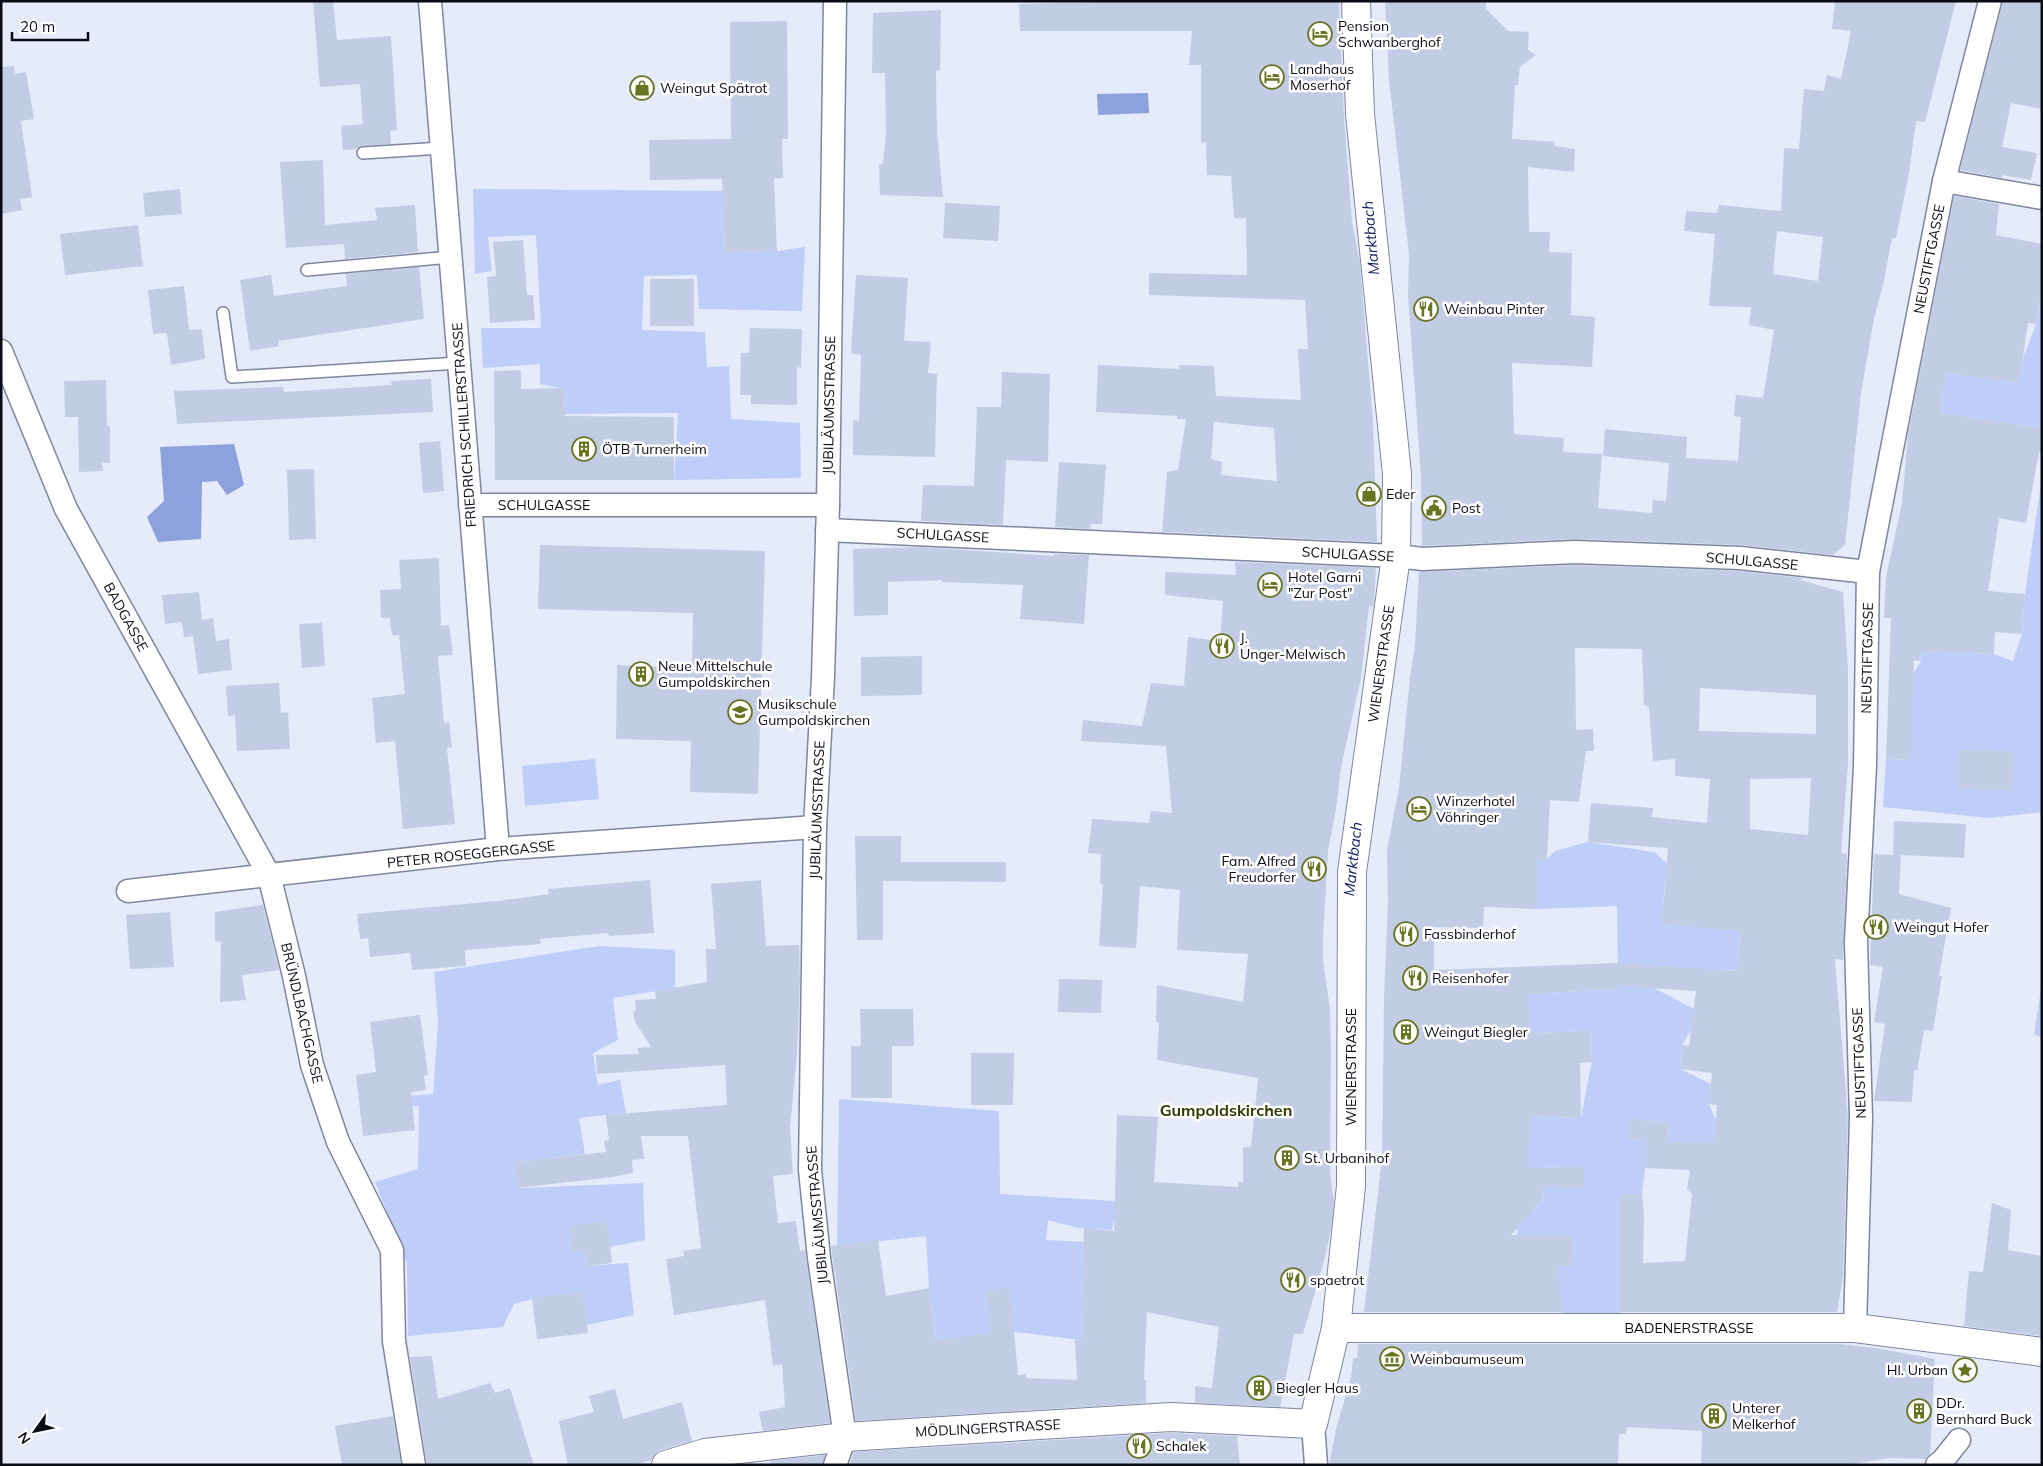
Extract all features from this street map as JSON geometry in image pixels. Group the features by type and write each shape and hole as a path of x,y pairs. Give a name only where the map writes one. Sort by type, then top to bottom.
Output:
{"main road":[{"name":"WIENERSTRASSE","path":"1313,1424 1336,1328 1350,1186 1352,872 1396,556 1397,474 1360,114 1356,1"},
{"name":"BADENERSTRASSE","path":"1336,1328 1855,1328 2042,1352"},
{"name":"MÖDLINGERSTRASSE","path":"666,1465 705,1453 845,1437 1171,1417 1313,1424"}],"street":[{"name":"FRIEDRICH SCHILLERSTRASSE","path":"430,1 498,849"},
{"name":"JUBILÄUMSSTRASSE","path":"835,1 828,505 823,677 815,827 810,1170 819,1258 845,1437"},
{"name":"NEUSTIFTGASSE","path":"1855,1328 1861,1118 1856,942 1865,766 1868,572 1944,181 1990,1"},
{"path":"1944,181 2042,198"},
{"name":"BADGASSE","path":"1,351 66,509 269,875"},
{"name":"SCHULGASSE","path":"470,505 828,505"},
{"name":"SCHULGASSE","path":"827,530 1396,556 1423,559 1575,552 1740,558 1868,572"},
{"name":"PETER ROSEGGERGASSE","path":"128,891 498,849 815,827"},
{"name":"BRÜNDLBACHGASSE","path":"269,875 294,976 312,1065 338,1142 392,1250 394,1341 414,1465"},
{"path":"1313,1424 1316,1465"},
{"path":"835,1465 845,1437"},
{"path":"1937,1465 1959,1440"}],"lane":[{"path":"363,153 442,148"},
{"path":"307,270 451,257"},
{"path":"223,313 232,377 460,363"}],"shaded area":[{"path":"1148,93 1149,113 1098,115 1097,94"},
{"path":"473,189 725,191 723,197 725,252 777,251 805,247 802,311 699,309 697,275 644,276 642,330 705,332 707,367 729,366 731,419 800,423 801,478 674,480 678,413 565,414 564,389 540,384 540,364 483,368 481,328 541,328 536,235 488,237 492,271 475,274"},
{"path":"2042,292 2042,428 1940,413 1946,373 2019,383 2023,358 2036,324"},
{"path":"234,444 244,485 227,495 217,481 202,482 201,539 158,542 147,517 164,501 160,447"},
{"path":"2042,476 2042,812 1989,818 1883,807 1886,759 1910,760 1913,674 1921,661 1920,651 1994,654 2013,661 2022,634 2025,594"},
{"path":"595,759 599,799 525,806 522,766"},
{"path":"1588,842 1654,852 1671,867 1665,881 1662,924 1740,929 1738,954 1763,956 1791,972 1723,970 1654,988 1694,1009 1691,1030 1682,1045 1680,1069 1711,1084 1709,1104 1716,1120 1714,1143 1692,1157 1684,1142 1668,1142 1669,1122 1631,1119 1629,1139 1645,1140 1645,1168 1642,1194 1620,1194 1620,1316 1562,1317 1560,1290 1517,1235 1519,1209 1535,1209 1543,1199 1544,1187 1584,1187 1584,1167 1525,1168 1529,1116 1581,1118 1592,1060 1591,1031 1506,1034 1529,1017 1528,994 1618,989 1617,906 1537,909 1491,857 1547,859 1555,851"},
{"path":"599,946 675,950 675,988 613,998 618,1040 593,1053 598,1085 620,1080 626,1113 579,1118 585,1154 515,1162 519,1188 643,1183 645,1240 610,1247 607,1221 573,1252 584,1250 586,1266 628,1263 634,1315 587,1325 583,1292 532,1299 514,1304 503,1327 408,1336 407,1263 375,1182 418,1169 419,1106 404,1106 405,1096 433,1094 438,1023 434,972"},
{"path":"2042,982 2042,1037 2034,1035"},
{"path":"839,1099 999,1111 1000,1194 1115,1201 1306,1231 1114,1220 1112,1230 1078,1228 1048,1220 1046,1240 1084,1242 1081,1340 1015,1332 936,1340 929,1288 926,1236 837,1246"}],"building":[{"path":"313,1 333,1 337,40 391,36 397,130 390,131 391,144 343,150 341,126 363,124 360,84 320,87"},
{"path":"1138,1 1339,1 1344,116 1352,222 1360,263 1373,422 1377,542 1162,532 1167,472 1178,470 1186,419 1177,419 1177,416 1096,412 1098,365 1179,369 1179,365 1214,366 1216,396 1301,400 1298,349 1308,349 1305,300 1149,295 1149,273 1247,275 1246,218 1234,218 1231,176 1207,175 1206,142 1201,143 1201,65 1189,65 1192,31 1020,31 1019,4","holes":["1214,422 1274,428 1277,481 1221,475 1222,462 1211,459"]},
{"path":"1385,1 1486,1 1486,9 1508,31 1529,32 1528,50 1536,55 1520,67 1518,85 1515,85 1512,139 1555,142 1555,146 1575,149 1574,172 1528,167 1529,232 1550,232 1549,252 1572,253 1571,315 1595,317 1592,367 1512,363 1514,434 1564,438 1563,452 1602,454 1598,508 1652,513 1653,500 1666,501 1669,463 1603,456 1605,429 1687,437 1686,458 1738,461 1741,417 1734,416 1736,395 1763,398 1774,330 1749,325 1751,307 1709,306 1715,234 1684,231 1686,211 1717,213 1719,205 1781,211 1784,148 1799,149 1804,89 1824,91 1827,75 1841,79 1851,31 1832,29 1835,1 1956,1 1925,122 1916,121 1909,173 1896,238 1892,238 1884,281 1874,319 1861,393 1845,545 1833,555 1741,545 1575,539 1422,546 1421,477 1408,295 1409,254 1389,80","holes":["1777,231 1823,237 1818,281 1773,274"]},
{"path":"2003,1 2042,1 2042,109 2011,103 2002,147 2037,153 2031,180 2002,175 2002,178 1960,170"},
{"path":"941,10 940,70 936,71 937,132 943,197 880,195 879,165 883,164 886,134 885,73 872,73 873,13"},
{"path":"787,21 788,139 782,139 783,178 774,178 777,251 725,252 722,179 650,180 649,140 731,139 730,22"},
{"path":"14,66 15,74 26,72 34,119 21,121 32,197 20,199 22,210 1,214 1,67"},
{"path":"323,160 325,225 377,220 375,208 415,205 418,252 345,259 344,244 286,248 280,162"},
{"path":"180,189 182,214 145,217 143,193"},
{"path":"1954,196 1999,204 1996,235 2042,244 2042,289 2036,324 2028,323 2019,383 1946,373 1940,413 2042,428 2042,452 2039,452 2026,523 1999,518 1988,591 2025,594 2022,634 1995,632 1994,654 1920,651 1921,661 1914,660 1911,760 1886,759 1891,618 1884,618 1886,577 1902,503 1908,434"},
{"path":"945,203 1000,206 998,241 943,238"},
{"path":"138,225 143,266 65,275 60,234"},
{"path":"523,240 527,295 533,295 535,320 490,323 487,277 496,276 493,242"},
{"path":"419,267 424,319 278,341 279,346 250,351 240,280 271,275 274,296 347,286 346,274"},
{"path":"856,275 908,278 904,341 931,342 928,373 937,374 935,457 853,455 853,420 859,421 861,355 851,353"},
{"path":"650,279 694,279 694,326 650,326"},
{"path":"184,286 189,330 202,329 205,359 171,365 167,333 153,334 148,290"},
{"path":"750,328 802,329 801,368 797,367 797,405 751,404 751,395 740,395 741,353 749,353"},
{"name":"ÖTB Turnerheim","path":"521,370 521,389 564,388 565,416 674,417 674,480 495,480 494,371"},
{"path":"1002,372 1050,374 1048,462 1006,460 1003,525 921,521 923,485 974,486 977,407 1001,407"},
{"path":"431,379 433,412 177,424 174,391 283,387 284,392 392,385 391,381"},
{"path":"106,380 107,426 110,426 110,463 102,463 103,471 79,472 78,417 65,417 64,381"},
{"path":"440,441 444,491 423,493 419,443"},
{"path":"1059,462 1106,465 1102,524 1091,524 1090,529 1055,527"},
{"path":"314,469 316,539 289,540 287,470"},
{"name":"Neue Mittelschule Gumpoldskirchen","path":"540,545 765,551 758,794 690,792 691,741 616,739 617,665 692,668 693,613 538,609"},
{"path":"920,547 1054,556 1054,554 1089,555 1084,624 1020,619 1023,585 942,582 942,580 888,582 888,615 854,616 853,549"},
{"path":"439,558 441,626 449,625 453,655 438,656 444,723 449,722 452,747 447,748 455,824 403,829 395,741 376,743 372,698 405,694 399,635 392,636 390,618 381,618 380,590 401,589 399,560"},
{"path":"1235,562 1376,568 1374,601 1373,607 1369,606 1361,678 1341,767 1328,851 1323,960 1330,1009 1330,1171 1334,1203 1326,1254 1303,1334 1294,1334 1280,1407 1195,1403 1195,1386 1212,1388 1219,1327 1147,1312 1144,1380 1146,1380 1146,1403 856,1421 831,1246 878,1240 886,1296 929,1288 936,1340 991,1333 987,1290 1010,1288 1018,1375 1026,1374 1026,1378 1077,1380 1075,1339 1081,1340 1084,1228 1114,1231 1117,1115 1158,1117 1154,1182 1238,1187 1238,1182 1243,1182 1243,1147 1251,1147 1258,1078 1157,1060 1159,1022 1156,1022 1157,985 1243,1002 1248,954 1177,950 1180,890 1140,886 1136,948 1099,946 1103,884 1100,884 1101,854 1088,853 1092,819 1149,823 1151,811 1172,813 1166,746 1081,741 1083,720 1142,726 1151,683 1184,686 1188,637 1220,641 1223,601 1165,595 1165,572 1236,575"},
{"path":"1575,565 1739,571 1802,578 1800,580 1843,592 1848,670 1848,763 1841,853 1847,854 1843,960 1835,959 1848,1118 1843,1276 1837,1312 1620,1312 1620,1194 1642,1194 1644,1215 1643,1263 1685,1261 1692,1194 1687,1189 1690,1170 1645,1168 1645,1140 1629,1139 1631,1119 1669,1122 1668,1142 1714,1142 1717,1105 1709,1104 1712,1073 1680,1069 1682,1045 1689,1046 1696,991 1618,986 1618,989 1528,994 1530,1033 1591,1031 1592,1062 1580,1063 1581,1118 1531,1116 1527,1168 1584,1167 1584,1188 1544,1187 1543,1199 1511,1235 1572,1235 1573,1266 1558,1266 1562,1312 1364,1312 1382,1158 1384,998 1388,903 1387,850 1399,788 1415,645 1419,572","holes":["1575,648 1642,649 1644,705 1649,707 1653,761 1675,759 1675,776 1710,779 1707,823 1652,817 1653,808 1591,803 1588,842 1668,848 1662,924 1740,931 1737,971 1618,963 1434,970 1434,927 1483,928 1484,907 1537,909 1537,859 1547,859 1550,800 1579,802 1586,751 1594,751 1593,729 1576,730","1700,688 1816,695 1816,734 1699,731","1811,778 1808,835 1750,829 1750,779"]},
{"path":"199,592 202,620 213,618 216,641 229,639 232,670 198,674 193,636 184,637 182,622 165,624 162,595"},
{"path":"322,623 325,666 302,668 299,624"},
{"path":"922,656 922,695 861,696 861,657"},
{"path":"279,683 281,713 288,712 290,749 237,751 235,715 228,716 226,686"},
{"path":"1959,750 2014,751 2013,791 1958,789"},
{"path":"1894,821 1966,824 1964,858 1901,855 1899,894 1951,908 1939,976 1942,976 1933,1031 1924,1030 1917,1071 1914,1070 1912,1102 1874,1101 1885,1024 1874,1022 1883,967 1870,965 1874,854 1893,855"},
{"path":"855,836 901,836 901,862 1006,862 1006,882 883,881 883,940 857,940"},
{"path":"650,880 654,933 609,936 608,933 540,939 541,944 465,950 466,966 412,970 410,953 370,957 368,938 360,939 357,914 498,901 549,894 548,889"},
{"path":"761,880 766,946 799,945 800,981 797,1054 790,1128 793,1174 773,1176 778,1223 796,1221 800,1251 805,1250 830,1423 763,1431 759,1412 785,1407 782,1364 773,1366 765,1300 674,1315 666,1259 684,1256 683,1251 701,1248 688,1136 641,1136 644,1159 632,1160 633,1173 612,1177 518,1188 515,1162 606,1152 604,1141 609,1140 606,1115 727,1105 725,1065 597,1074 596,1055 639,1054 637,1048 651,1047 635,1022 633,1012 636,1010 635,1000 656,999 655,991 707,982 706,949 716,949 711,884"},
{"path":"263,905 279,970 242,975 246,1000 220,1002 221,941 215,942 215,912"},
{"path":"170,912 174,967 130,969 126,915"},
{"path":"1059,979 1102,980 1101,1013 1058,1012"},
{"path":"860,1009 913,1009 914,1046 892,1046 892,1098 851,1098 851,1046 861,1046"},
{"path":"420,1015 428,1075 424,1076 426,1090 411,1092 415,1130 363,1136 356,1075 376,1072 370,1022"},
{"path":"971,1053 1014,1053 1013,1105 971,1105"},
{"path":"1992,1203 2011,1210 2008,1250 2042,1256 2042,1336 1964,1326 1969,1271 1983,1272"},
{"path":"607,1221 612,1263 586,1266 584,1250 573,1252 569,1226"},
{"path":"583,1292 588,1333 537,1339 532,1298"},
{"path":"1358,1344 1840,1344 1876,1348 1935,1359 1930,1454 1926,1459 1890,1458 1847,1465 1701,1465 1702,1431 1627,1427 1626,1434 1619,1434 1618,1465 1329,1465 1336,1429 1351,1377 1353,1358 1357,1358"},
{"path":"432,1356 438,1399 490,1383 495,1393 510,1388 534,1465 427,1465 410,1357"},
{"path":"615,1389 623,1419 682,1402 692,1441 661,1450 651,1460 635,1465 568,1465 559,1421 594,1412 589,1396"},
{"path":"393,1416 401,1465 342,1465 335,1426"},
{"path":"1171,1433 1237,1436 1240,1465 849,1465 854,1452"},
{"path":"825,1455 822,1465 771,1465 770,1461"}],"place":[{"name":"Pension Schwanberghof","path":"1320,34"},
{"name":"Landhaus Moserhof","path":"1272,77"},
{"name":"Weingut Spätrot","path":"642,88"},
{"name":"Weinbau Pinter","path":"1426,309"},
{"name":"ÖTB Turnerheim","path":"584,449"},
{"name":"Eder","path":"1369,494"},
{"name":"Post","path":"1434,508"},
{"name":"Hotel Garni \"Zur Post\"","path":"1270,585"},
{"name":"J. Unger-Melwisch","path":"1222,646"},
{"name":"Neue Mittelschule Gumpoldskirchen","path":"641,674"},
{"name":"Musikschule Gumpoldskirchen","path":"740,712"},
{"name":"Winzerhotel Vöhringer","path":"1419,809"},
{"name":"Fam. Alfred Freudorfer","path":"1314,869"},
{"name":"Weingut Hofer","path":"1876,927"},
{"name":"Fassbinderhof","path":"1406,934"},
{"name":"Reisenhofer","path":"1415,978"},
{"name":"Weingut Biegler","path":"1406,1032"},
{"name":"St. Urbanihof","path":"1287,1158"},
{"name":"spaetrot","path":"1293,1280"},
{"name":"Weinbaumuseum","path":"1392,1359"},
{"name":"Hl. Urban","path":"1965,1370"},
{"name":"Biegler Haus","path":"1259,1388"},
{"name":"DDr. Bernhard Buck","path":"1919,1411"},
{"name":"Unterer Melkerhof","path":"1714,1416"},
{"name":"Schalek","path":"1139,1446"}],"district":[{"name":"Gumpoldskirchen","path":"1226,1110"}],"water label":[{"name":"Marktbach","path":"1371,238"},
{"name":"Marktbach","path":"1353,859"}]}
